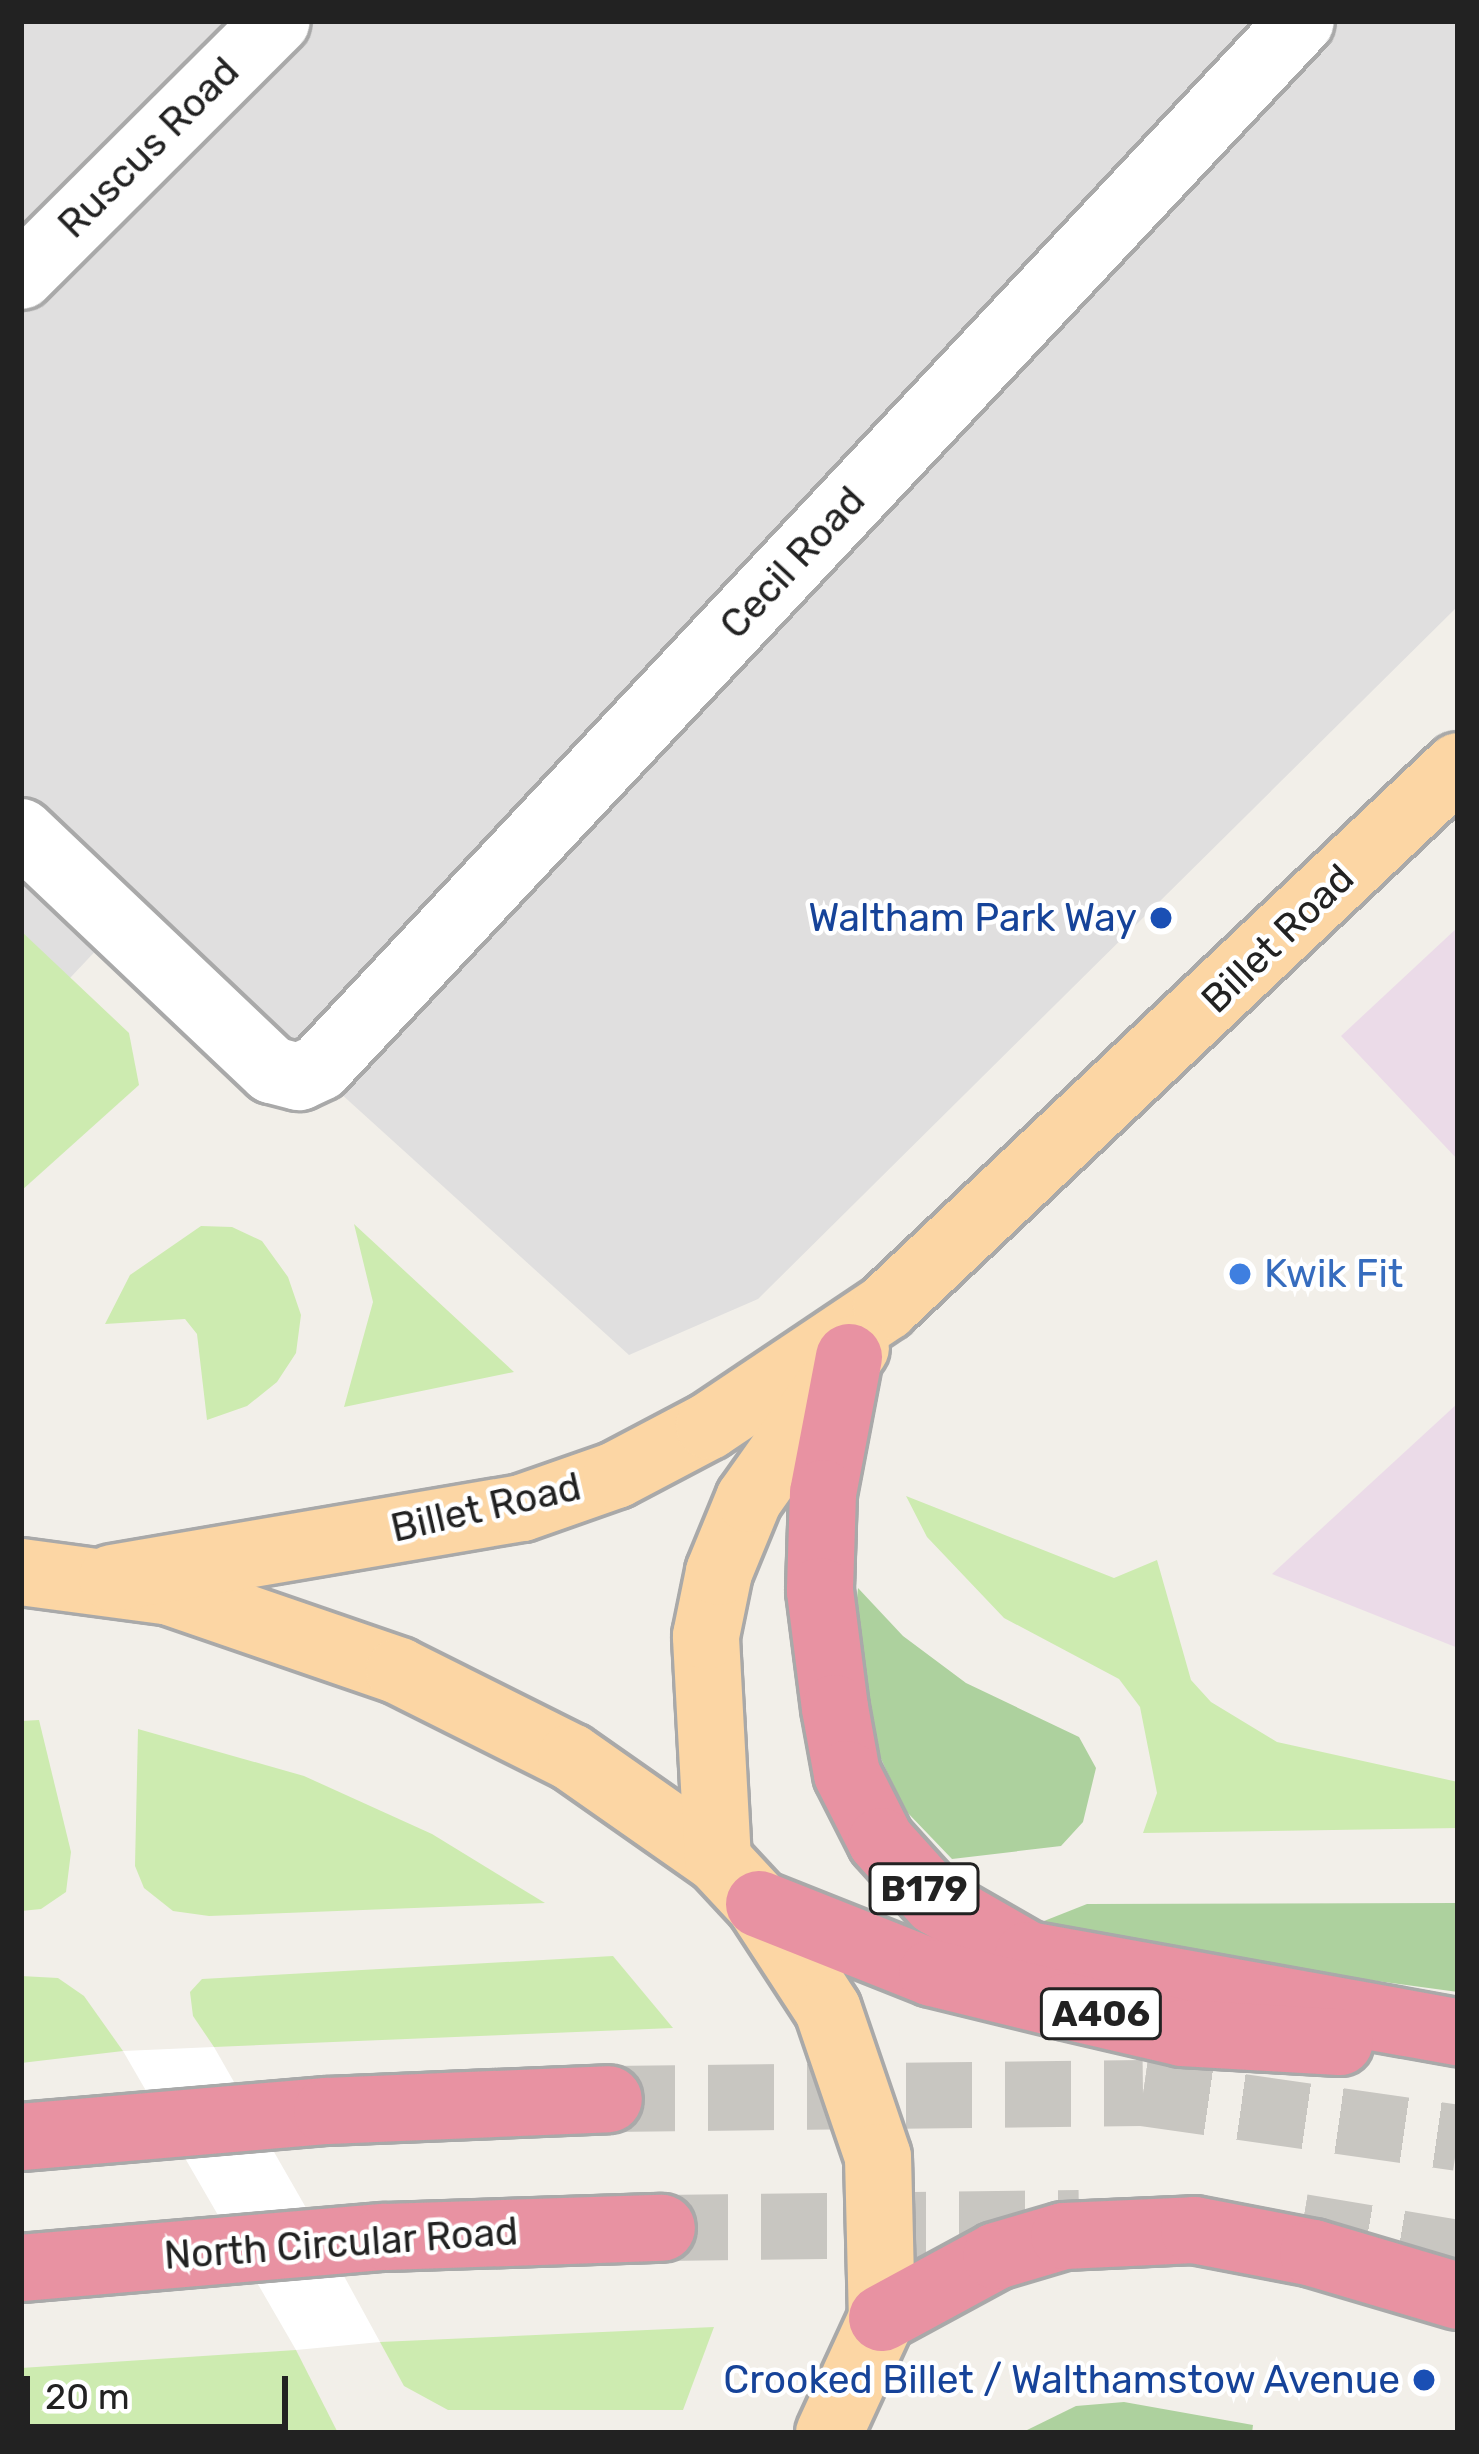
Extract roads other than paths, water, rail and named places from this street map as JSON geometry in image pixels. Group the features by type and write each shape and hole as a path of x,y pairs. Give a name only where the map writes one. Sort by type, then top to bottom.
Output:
{"highway":[{"name":"B179","path":"868,1332 823,1493 820,1591 847,1774 881,1841 936,1902 1028,1955 1458,2035"},
{"name":"A406","path":"738,1882 932,1973 1182,2033 1289,2043 1458,2035"},
{"path":"21,2137 609,2099"},
{"name":"North Circular Road","path":"21,2268 386,2236 662,2228"},
{"path":"878,2334 996,2256 1064,2236 1195,2230 1313,2253 1458,2296"}],"main road":[{"name":"Billet Road","path":"738,1882 706,1636 718,1572 749,1499 868,1332 1458,766"},
{"name":"Billet Road","path":"112,1578 541,1502 616,1475 868,1332"},
{"path":"21,1572 112,1578 399,1671 571,1757 738,1882 828,2010 878,2157 878,2334 860,2433"},
{"path":"829,2433 878,2334"}],"street":[{"name":"Ruscus Road","path":"21,276 277,21"},
{"name":"Cecil Road","path":"21,832 272,1070 299,1077 320,1067 1300,21"}],"tunnel":[{"path":"609,2099 1143,2093 1458,2138"},
{"path":"662,2228 1079,2223"},
{"path":"1302,2227 1458,2253"}],"place":[{"name":"Waltham Park Way","path":"1161,918"},
{"name":"Kwik Fit","path":"1240,1274"},
{"name":"Crooked Billet / Walthamstow Avenue","path":"1424,2380"}]}
